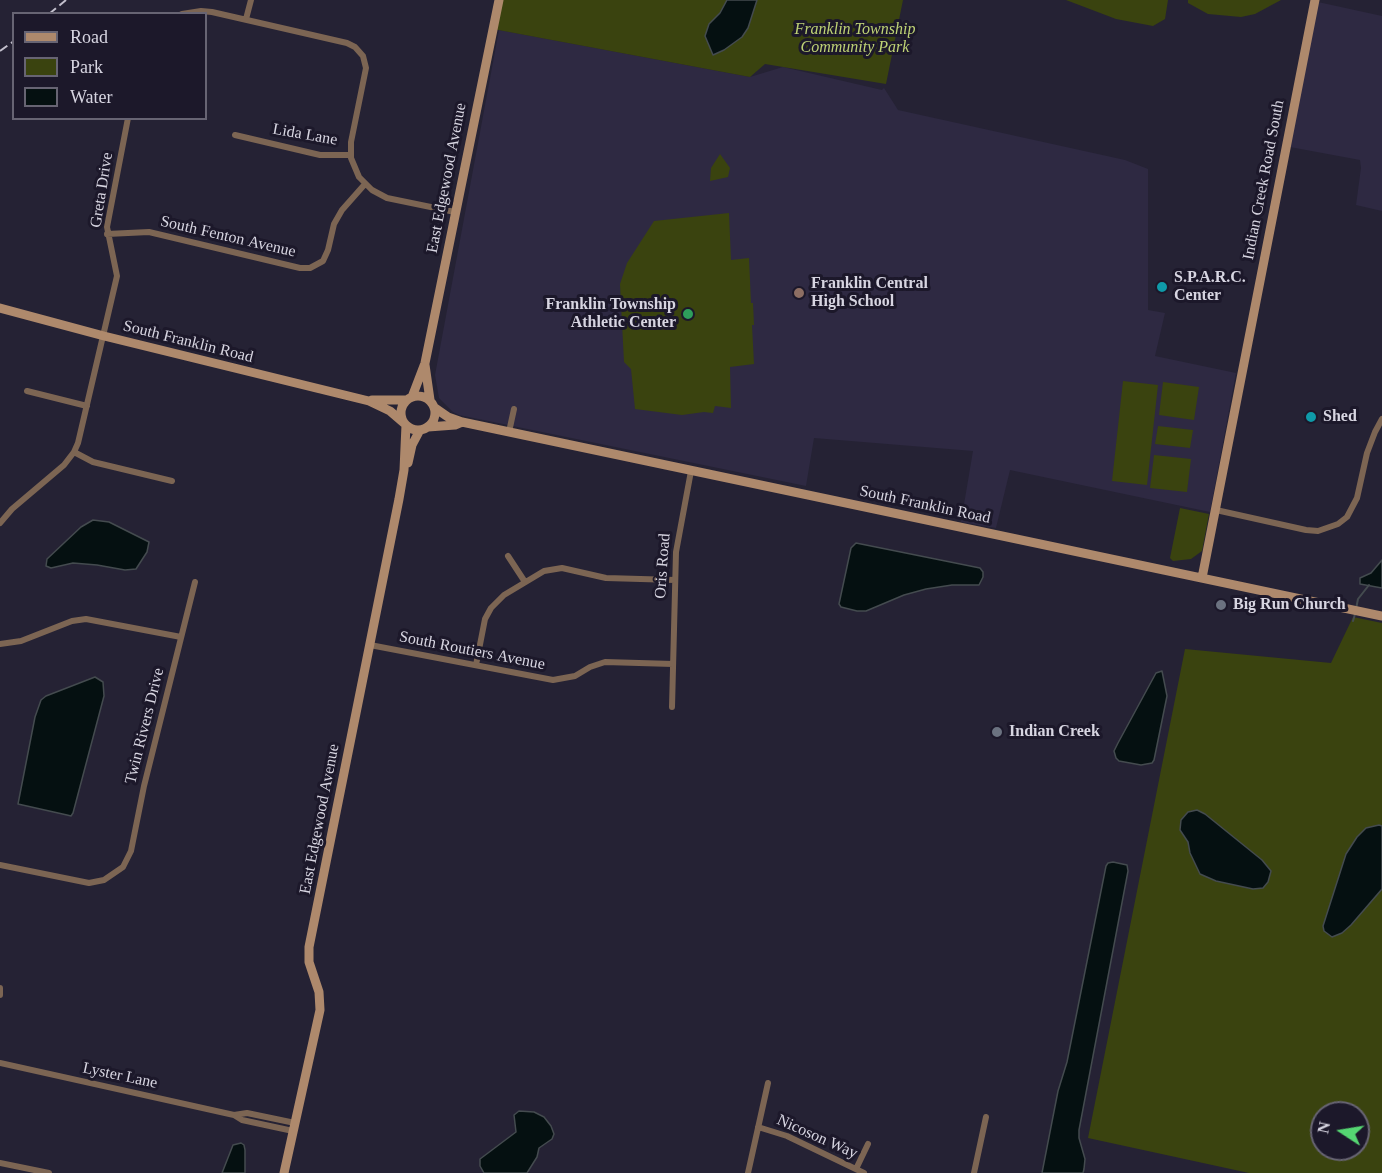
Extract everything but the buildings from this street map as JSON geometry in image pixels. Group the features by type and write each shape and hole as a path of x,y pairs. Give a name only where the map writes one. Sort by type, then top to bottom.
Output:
{"main road":[{"name":"Indian Creek Road South","path":"1202,578 1228,435 1315,0"},
{"name":"East Edgewood Avenue","path":"425,363 498,4"},
{"name":"South Franklin Road","path":"0,308 369,401 390,411 405,424"},
{"path":"404,470 405,424 402,411 410,399 425,363"},
{"path":"404,470 412,445 435,417 425,363"},
{"path":"410,399 421,396 432,404"},
{"name":"South Franklin Road","path":"369,401 410,399"},
{"name":"South Franklin Road","path":"432,404 448,417 462,422 1382,616"},
{"name":"South Franklin Road","path":"424,429 462,422"},
{"path":"405,424 411,429 424,429"},
{"name":"East Edgewood Avenue","path":"284,1173 320,1010 319,992 310,968 309,953 404,470"}],"street":[{"path":"246,20 251,0"},
{"path":"197,12 204,11 347,43 360,51 366,68 351,142 351,155"},
{"name":"Greta Drive","path":"74,453 117,276 107,234 107,223 128,120"},
{"name":"Lida Lane","path":"235,135 315,154 351,155 355,169 365,184"},
{"path":"365,184 387,198 455,212"},
{"name":"South Fenton Avenue","path":"107,234 138,231 157,233 300,268 310,268 323,261 334,224 342,210 365,184"},
{"path":"27,391 87,406"},
{"path":"509,432 514,409"},
{"path":"1216,510 1306,530 1318,531 1338,524 1347,517 1357,498 1367,453 1382,419"},
{"path":"0,523 12,509 57,472 74,453 93,462 172,481"},
{"name":"Oris Road","path":"672,707 677,535 691,471"},
{"path":"508,556 525,582"},
{"path":"476,665 488,614 497,601 544,571 556,568 606,578 675,580"},
{"name":"Twin Rivers Drive","path":"0,865 88,883 104,880 123,867 131,851 144,786 195,582"},
{"path":"0,644 21,641 62,624 79,620 151,630 181,637"},
{"name":"South Routiers Avenue","path":"370,645 556,680 575,676 590,667 605,662 673,664"},
{"path":"0,988 0,995"},
{"name":"Lyster Lane","path":"0,1063 234,1115 242,1120 294,1127"},
{"path":"748,1173 768,1083"},
{"path":"974,1173 986,1117"},
{"name":"Nicoson Way","path":"758,1127 787,1136 864,1173"},
{"path":"856,1169 868,1144"},
{"path":"0,1163 49,1173"}],"shaded area":[{"path":"1318,2 1382,16 1382,211 1356,205 1360,160 1290,147"},
{"name":"Franklin Central High School","path":"499,30 750,77 783,67 882,90 884,88 898,110 1125,160 1148,169 1148,310 1165,313 1155,356 1236,373 1210,512 1010,470 996,528 961,522 973,451 814,438 806,486 453,412 439,398 435,375"}],"green space":[{"name":"Franklin Township Community Park","path":"499,0 903,0 886,84 765,64 750,77 493,29"},
{"path":"1066,0 1168,0 1165,19 1153,26 1116,19"},
{"path":"1188,0 1281,0 1255,14 1241,17 1208,14 1188,3"},
{"path":"720,154 730,168 728,177 710,181 711,168"},
{"name":"Franklin Township Athletic Center","path":"729,213 731,260 749,258 751,303 753,303 754,364 730,367 731,408 715,406 713,413 682,415 635,409 631,369 624,362 620,284 627,263 654,221"},
{"path":"1123,381 1158,385 1147,485 1112,481"},
{"path":"1163,382 1199,387 1194,420 1159,415"},
{"path":"1158,426 1193,430 1190,448 1155,444"},
{"path":"1154,455 1191,459 1187,492 1150,488"},
{"path":"1180,508 1209,514 1202,551 1191,559 1173,561 1170,558"},
{"path":"1353,617 1382,623 1382,1173 1249,1173 1088,1138 1185,649 1331,663"}],"water":[{"path":"727,0 757,0 748,28 742,37 713,55 705,36 709,24 720,13"},
{"path":"93,520 109,522 149,542 147,552 136,569 125,570 73,563 51,568 46,566 47,559 81,527"},
{"path":"856,543 980,568 983,577 979,585 952,585 926,589 904,595 866,611 841,607 839,604 851,548"},
{"path":"1382,560 1382,588 1360,584 1360,578 1371,573"},
{"path":"1162,671 1167,696 1154,760 1152,763 1141,765 1119,761 1114,751 1156,673"},
{"path":"95,677 103,682 104,696 73,813 71,816 18,804 35,717 41,700"},
{"path":"1197,810 1262,860 1271,871 1268,882 1263,888 1253,889 1216,881 1200,874 1190,853 1188,842 1180,830 1181,820 1188,812"},
{"path":"1382,826 1382,889 1351,925 1342,933 1332,937 1324,931 1323,926 1346,854 1366,828"},
{"path":"1113,862 1127,865 1128,871 1079,1130 1085,1159 1084,1169 1083,1173 1042,1173 1058,1091 1067,1062 1106,866"},
{"path":"519,1111 534,1112 544,1117 554,1134 552,1139 539,1148 537,1157 527,1173 484,1173 480,1166 480,1159 516,1132 514,1115"},
{"path":"241,1143 245,1150 245,1173 222,1173 233,1145"}],"waterway":[{"path":"1356,609 1358,599 1369,585"},
{"path":"1353,621 1355,614"}],"railway":[{"path":"51,12 66,0"},
{"path":"0,51 12,42"}],"place":[{"name":"S.P.A.R.C. Center","path":"1162,287"},
{"name":"Franklin Central High School","path":"799,293"},
{"name":"Franklin Township Athletic Center","path":"688,314"},
{"name":"Shed","path":"1311,417"},
{"name":"Big Run Church","path":"1221,605"},
{"name":"Indian Creek","path":"997,732"}]}
